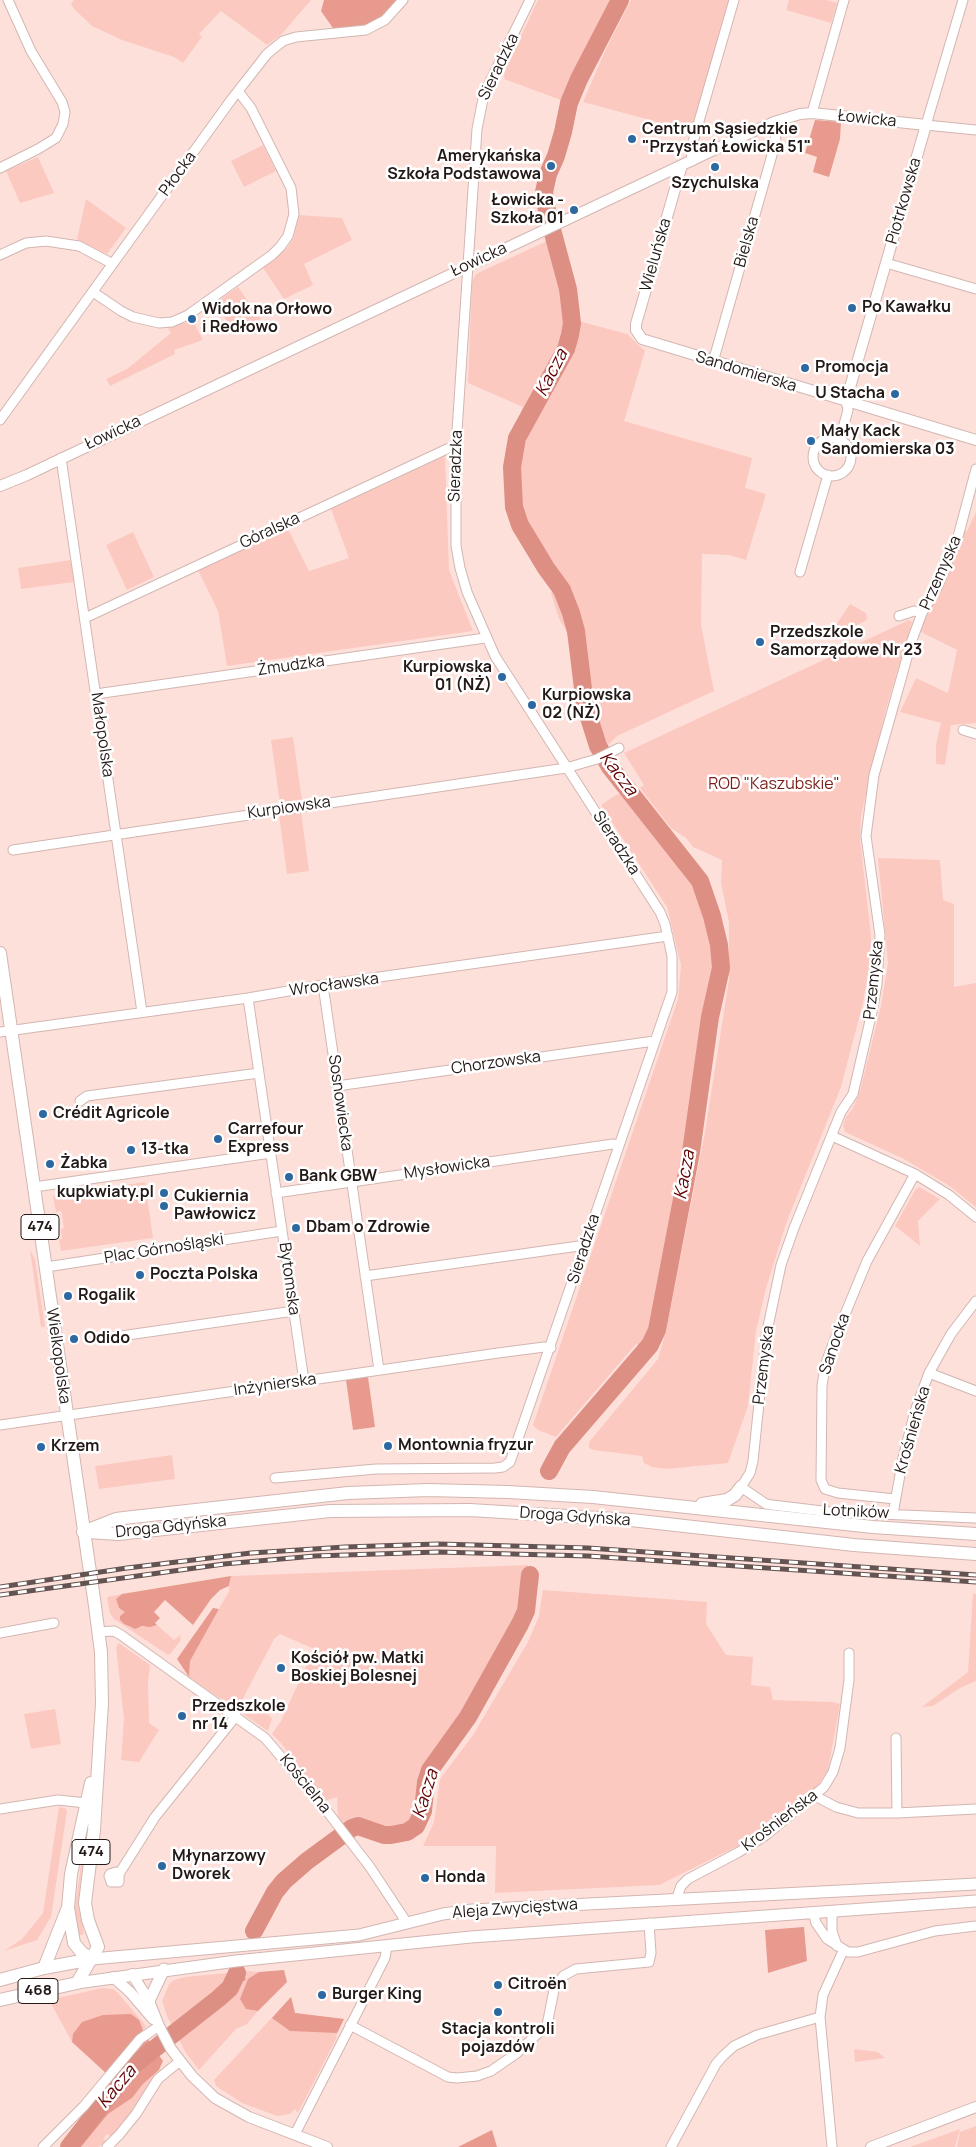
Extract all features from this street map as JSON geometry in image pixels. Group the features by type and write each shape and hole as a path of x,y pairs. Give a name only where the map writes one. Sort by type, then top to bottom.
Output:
{"main road":[{"name":"Wielkopolska","path":"0,953 6,1031 34,1187 98,1632 102,1703 94,1830 85,1903 88,1920 98,1943 132,1974"},
{"path":"688,1507 727,1500 735,1495 741,1487"},
{"name":"Droga Gdyńska","path":"83,1532 116,1519 124,1518 348,1494 428,1490 538,1494 688,1507 873,1527 976,1534"},
{"name":"Droga Gdyńska","path":"83,1532 118,1534 330,1511 392,1509 470,1510 631,1520 854,1545 976,1554"},
{"name":"Wielkopolska","path":"92,1960 82,1953 74,1943 68,1908 71,1874 97,1759"},
{"name":"Aleja Zwycięstwa","path":"0,1980 44,1968 113,1957 359,1935 443,1914 472,1910 976,1884"},
{"path":"647,1901 648,1923"},
{"name":"Aleja Zwycięstwa","path":"0,2000 77,1983 164,1969 386,1946 648,1923 976,1901"},
{"name":"Wielkopolska","path":"44,1968 68,1908"},
{"path":"77,1983 92,1960 98,1943"},
{"path":"113,1957 111,1973 113,1977"},
{"name":"474","path":"92,1960 113,1977"},
{"path":"149,2000 164,1969"}],"street":[{"path":"0,168 56,138 63,124 65,112 62,102 31,51 8,0"},
{"name":"Płocka","path":"0,420 238,91 267,54 284,41 296,37 366,30 386,20 403,0"},
{"name":"Sieradzka","path":"275,1478 376,1469 495,1468 508,1465 512,1459 551,1348 672,992 672,956 668,936 657,905 505,674 486,638 467,592 460,568 455,520 456,446 467,266 480,107 484,94 530,0"},
{"name":"Wieluńska","path":"646,342 638,334 636,324 687,163 734,0"},
{"path":"812,113 844,0"},
{"name":"Piotrkowska","path":"846,401 963,0"},
{"path":"93,292 121,312 133,317 149,321 172,322 188,315 272,255 288,236 294,214 291,188 251,108 238,91"},
{"name":"Łowicka","path":"0,486 790,116 812,113 976,130"},
{"name":"Bielska","path":"713,362 776,141 774,122"},
{"path":"0,255 26,243 54,241 79,246 113,264"},
{"path":"886,263 976,289"},
{"name":"Sandomierska","path":"646,342 976,440"},
{"path":"840,439 848,410 846,401"},
{"path":"832,437 840,439 846,444 850,450 851,459 844,471 834,476 828,475 820,472 815,466 813,458 814,450 818,443 832,437"},
{"name":"Góralska","path":"85,618 456,446"},
{"name":"Małopolska","path":"61,458 142,1012"},
{"name":"Przemyska","path":"741,1487 750,1473 753,1461 766,1336 777,1282 794,1228 841,1112 850,1100 855,1087 877,984 879,958 878,918 866,840 870,800 880,753 900,677 922,613 938,586 959,533 976,470"},
{"path":"800,572 828,475"},
{"path":"899,616 914,611 922,613"},
{"name":"Żmudzka","path":"96,694 486,638"},
{"path":"964,730 976,734"},
{"path":"566,768 598,759 619,748"},
{"name":"Kurpiowska","path":"12,850 116,833 566,768"},
{"name":"Wrocławska","path":"6,1031 248,998 323,985 668,936"},
{"name":"Sosnowiecka","path":"323,985 379,1370"},
{"name":"Bytomska","path":"248,998 304,1381"},
{"name":"Chorzowska","path":"338,1086 654,1041"},
{"path":"80,1101 86,1096 259,1073"},
{"path":"832,1136 915,1174 949,1195 976,1217"},
{"name":"Mysłowicka","path":"276,1192 613,1144 619,1145"},
{"path":"34,1187 271,1153"},
{"name":"Sanocka","path":"895,1499 838,1493 826,1489 821,1480 822,1386 825,1366 867,1261 915,1174"},
{"name":"Plac Górnośląski","path":"46,1267 282,1231"},
{"path":"365,1276 586,1245"},
{"name":"Krośnieńska","path":"893,1514 915,1411 929,1374 951,1334 976,1301"},
{"path":"114,1337 294,1311"},
{"name":"Inżynierska","path":"0,1424 544,1347 551,1348"},
{"path":"929,1374 976,1391"},
{"name":"Lotników","path":"741,1487 766,1504 830,1512 976,1518"},
{"path":"0,1633 54,1623"},
{"name":"Kościelna","path":"98,1632 114,1632 122,1635 236,1716 276,1748 379,1880 407,1923"},
{"name":"Krośnieńska","path":"676,1900 681,1886 688,1879 745,1848 824,1788 833,1772 840,1748 849,1680 849,1653"},
{"path":"119,1874 126,1866 155,1818 236,1716"},
{"path":"896,1738 898,1814"},
{"path":"815,1796 845,1811 858,1813 898,1814 976,1809"},
{"path":"0,1809 58,1800 86,1803"},
{"path":"832,1911 832,1931 840,1948 823,1995 820,2017 832,2147"},
{"path":"813,1912 822,1932 840,1948 853,1953 934,1931 976,1926"},
{"path":"350,2025 448,2077 468,2078 491,2071 517,2052 547,2025 554,1990 563,1976 576,1969 649,1962 651,1953 648,1923"},
{"path":"295,2134 385,1958 386,1946"},
{"path":"132,1974 149,2000 159,2027 171,2049 201,2084 222,2102 249,2117 327,2147"},
{"path":"113,1977 130,1992 159,2027"},
{"path":"671,2147 716,2064 734,2046 777,2028 820,2017"},
{"path":"43,2147 84,2106 140,2039 159,2027"},
{"path":"107,2147 119,2136 136,2114 158,2079 180,2061"},
{"path":"871,2147 976,2107"}],"green space":[{"path":"74,0 311,0 281,35 267,45 221,11 199,34 202,37 183,63 174,57 122,40 92,26 74,9 71,4"},
{"path":"538,0 614,0 561,100 504,79 505,70"},
{"path":"631,0 729,0 691,131 583,102 606,49"},
{"path":"789,0 826,0 837,3 831,23 786,10"},
{"path":"263,145 276,171 244,187 231,161"},
{"path":"38,157 54,193 20,203 6,171"},
{"path":"86,199 126,228 107,254 77,239"},
{"path":"299,215 342,218 352,240 304,264 313,285 284,299 263,268 288,247 294,237"},
{"path":"562,234 576,306 575,320 627,334 645,351 624,421 752,458 745,488 766,494 746,560 729,555 702,554 701,625 714,691 617,736 607,746 600,729 582,654 574,663 566,630 559,619 551,593 553,589 515,529 508,511 507,455 523,407 468,383 472,282 476,274"},
{"path":"238,287 261,319 234,332 215,303"},
{"path":"193,321 203,340 174,350 175,354 110,386 106,379 127,369 171,333 168,327"},
{"path":"445,456 449,570 473,631 227,666 218,611 198,570 288,529 309,571 349,558 331,509"},
{"path":"976,512 976,723 951,725 945,765 936,764 936,744 941,723 900,712 916,678 948,693 957,650 921,632 925,618 939,595 964,532 967,531"},
{"path":"133,532 154,577 127,590 106,545"},
{"path":"71,560 74,582 21,589 18,568"},
{"path":"850,604 866,613 867,620 844,632 835,626"},
{"name":"ROD \"Kaszubskie\"","path":"909,620 912,622 886,709 861,816 860,839 871,936 870,962 863,1003 841,1087 787,1221 766,1288 756,1331 748,1406 728,1463 666,1469 652,1467 644,1463 642,1456 594,1450 589,1448 589,1442 658,1359 666,1331 705,1132 729,980 729,922 721,883 722,860 693,847 686,838 671,828 640,788 644,785 624,753"},
{"path":"293,737 302,800 280,803 271,740"},
{"path":"625,792 697,884 711,933 714,963 691,1128 672,1220 659,1301 650,1337 642,1347 636,1344 556,1437 538,1430 533,1425 678,999 681,965 667,907 601,805 616,795"},
{"path":"301,812 309,871 287,874 279,815"},
{"path":"878,858 940,860 943,900 954,904 954,987 976,983 976,1207 948,1185 904,1159 845,1132 843,1126 860,1091 881,1006 888,963"},
{"path":"145,1182 153,1238 61,1251 59,1239 62,1239 61,1229 64,1228 61,1211 56,1212 53,1196"},
{"path":"919,1187 940,1199 918,1221 920,1246 895,1226 915,1190"},
{"path":"30,1250 35,1259 45,1327 41,1327"},
{"path":"172,1455 175,1479 99,1489 95,1466"},
{"path":"528,1565 523,1615 463,1717 428,1768 423,1779 415,1824 401,1831 384,1833 361,1823 353,1824 346,1829 338,1820 337,1797 324,1801 281,1743 272,1734 281,1721 314,1649 280,1634 274,1639 237,1710 189,1677 190,1661 229,1591 231,1576"},
{"path":"543,1590 707,1602 706,1624 726,1655 753,1657 751,1685 770,1687 773,1700 833,1702 840,1704 828,1770 817,1787 774,1824 748,1841 659,1885 495,1893 496,1846 423,1846 434,1822 440,1779 473,1735 528,1642 539,1616"},
{"path":"973,1593 976,1594 976,1681 960,1688 933,1706 922,1707 968,1672"},
{"path":"122,1594 116,1599 119,1608 126,1612 120,1616 120,1620 124,1624 131,1628 157,1625 174,1640 180,1635 181,1640 171,1653 168,1655 114,1619 110,1613 107,1597"},
{"path":"119,1643 150,1665 148,1681 149,1723 159,1730 139,1762 121,1760 124,1719 116,1647"},
{"path":"250,1706 269,1715 272,1719 268,1731 243,1714"},
{"path":"55,1709 61,1744 31,1749 24,1714"},
{"path":"59,1807 65,1808 67,1811 51,1917 37,1940 4,1951 22,1939 43,1913"},
{"path":"86,1829 78,1905 84,1934 78,1936 75,1907"},
{"path":"248,1971 259,1972 254,1976 246,2009 258,2011 247,2024 236,2029 199,2070 186,2053 167,2016 162,2001 169,1984 174,1980 185,1977"},
{"path":"102,1988 113,1989 118,1993 146,2026 107,2074 72,2042 49,2000"},
{"path":"291,1997 295,2013 344,2019 337,2037 300,2109 297,2113 295,2109 290,2114 277,2116 242,2103 216,2086 214,2080"},
{"path":"854,2049 878,2052 885,2058 855,2062"},
{"path":"159,2070 128,2117 112,2137 107,2134 104,2138 105,2141 99,2147 81,2147 108,2114 132,2098 143,2084"},
{"path":"976,2126 976,2147 957,2147 960,2132"},
{"path":"960,2129 955,2147 910,2147"}],"shaded area":[{"path":"324,0 399,0 390,11 373,23 335,31 321,11"},
{"path":"815,120 841,122 840,139 829,177 813,172 817,157 805,153"},
{"path":"368,1377 375,1427 353,1430 346,1380"},
{"path":"231,1576 229,1586 220,1590 211,1599 193,1625 165,1600 154,1612 160,1618 155,1623 157,1625 150,1627 142,1626 135,1629 120,1620 120,1616 125,1612 119,1608 116,1599 122,1594"},
{"path":"213,1608 219,1609 190,1661 189,1677 177,1659"},
{"path":"804,1927 807,1961 768,1973 765,1930"},
{"path":"284,1970 287,1982 258,2011 246,2009 240,1999 248,1979 259,1972"},
{"path":"291,1997 295,2013 344,2019 337,2033 290,2031 272,2018"},
{"path":"131,2014 139,2020 143,2030 107,2074 72,2042 73,2034 82,2022 103,2015"},
{"path":"147,2038 163,2061 159,2070 143,2084 132,2098 108,2114 81,2147 61,2147 88,2117"},
{"path":"492,2130 497,2147 458,2147"}],"waterway":[{"name":"Kacza","path":"549,1471 562,1447 650,1345 657,1330 691,1152 710,1017 721,968 719,945 712,916 700,881 610,767 598,746 585,705 576,631 571,613 562,590 520,525 514,507 512,467 517,438 566,349 572,323 568,289 547,211 544,192 548,174 563,132 569,103 579,79 620,0"},
{"name":"Kacza","path":"254,1931 275,1892 284,1881 307,1861 352,1828 358,1826 384,1835 391,1835 407,1832 416,1826 423,1811 426,1782 430,1770 468,1717 526,1611 530,1575"},
{"name":"Kacza","path":"69,2147 130,2068 219,1998 230,1988 237,1973"},
{"path":"232,1984 244,1979"}],"railway":[{"path":"0,1587 127,1568 251,1553 438,1544 588,1548 976,1575"},
{"path":"0,1595 224,1564 315,1556 438,1552 588,1556 976,1582"}],"place":[{"name":"Centrum Sąsiedzkie \"Przystań Łowicka 51\"","path":"632,139"},
{"name":"Amerykańska Szkoła Podstawowa","path":"551,166"},
{"name":"Szychulska","path":"715,167"},
{"name":"Łowicka - Szkoła 01","path":"574,210"},
{"name":"Po Kawałku","path":"852,308"},
{"name":"Widok na Orłowo i Redłowo","path":"192,319"},
{"name":"Promocja","path":"805,368"},
{"name":"U Stacha","path":"895,394"},
{"name":"Mały Kack Sandomierska 03","path":"811,441"},
{"name":"Przedszkole Samorządowe Nr 23","path":"760,642"},
{"name":"Kurpiowska 01 (NŻ)","path":"502,677"},
{"name":"Kurpiowska 02 (NŻ)","path":"532,705"},
{"name":"Crédit Agricole","path":"43,1114"},
{"name":"Carrefour Express","path":"218,1139"},
{"name":"13-tka","path":"131,1150"},
{"name":"Żabka","path":"50,1164"},
{"name":"Bank GBW","path":"289,1177"},
{"name":"kupkwiaty.pl","path":"164,1193"},
{"name":"Cukiernia Pawłowicz","path":"164,1206"},
{"name":"Dbam o Zdrowie","path":"296,1228"},
{"name":"Poczta Polska","path":"140,1275"},
{"name":"Rogalik","path":"68,1296"},
{"name":"Odido","path":"74,1339"},
{"name":"Montownia fryzur","path":"388,1446"},
{"name":"Krzem","path":"41,1447"},
{"name":"Kościół pw. Matki Boskiej Bolesnej","path":"281,1668"},
{"name":"Przedszkole nr 14","path":"182,1716"},
{"name":"Młynarzowy Dworek","path":"162,1866"},
{"name":"Honda","path":"425,1878"},
{"name":"Citroën","path":"498,1985"},
{"name":"Burger King","path":"322,1995"},
{"name":"Stacja kontroli pojazdów","path":"498,2012"}]}
